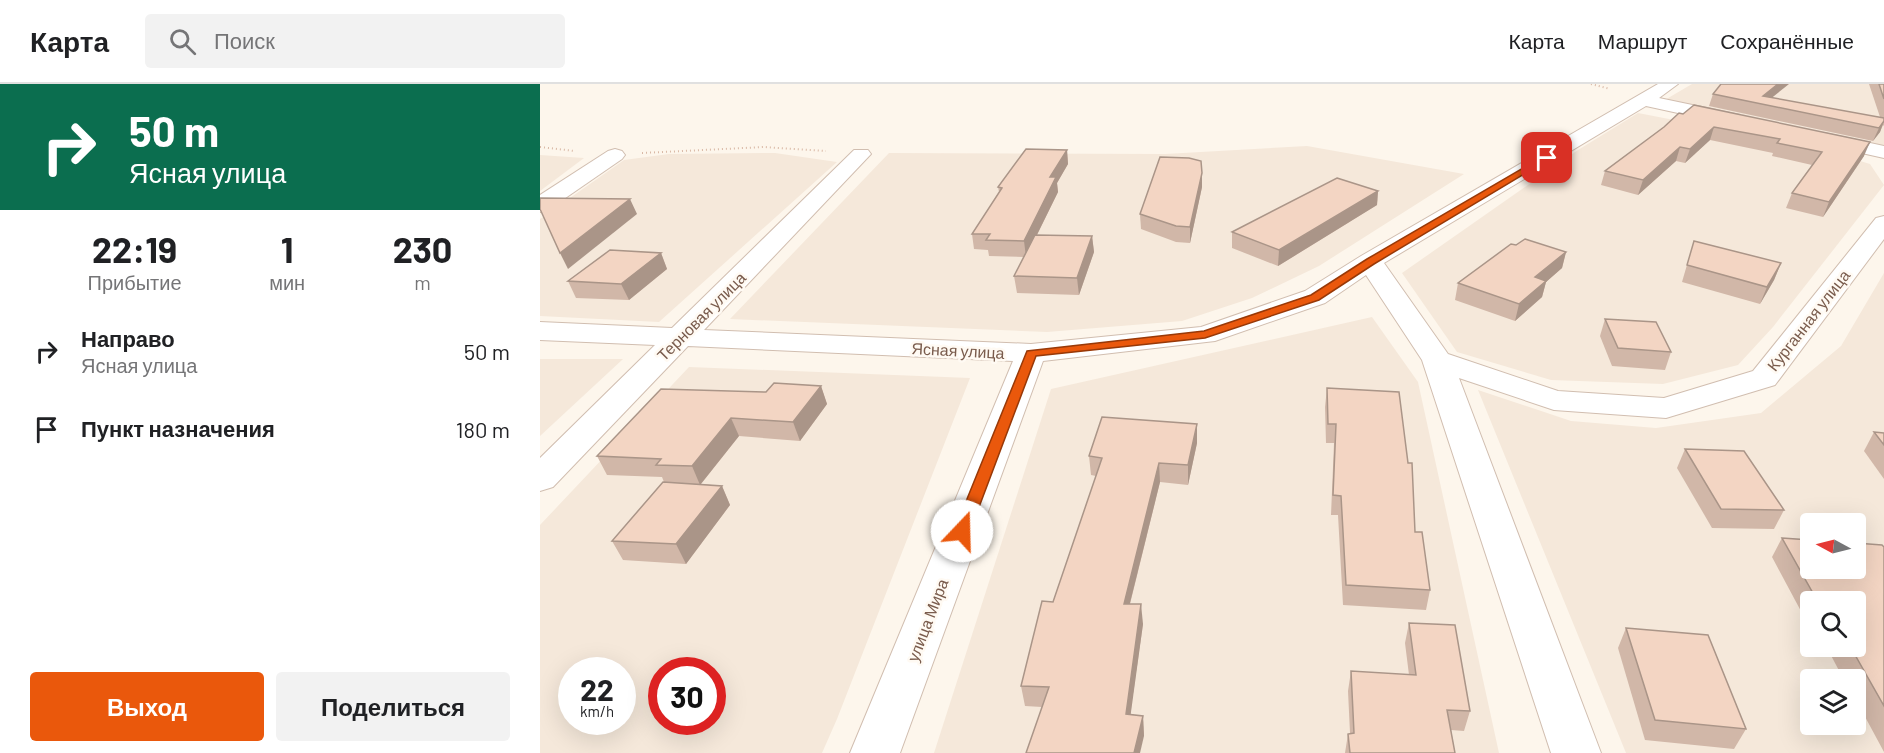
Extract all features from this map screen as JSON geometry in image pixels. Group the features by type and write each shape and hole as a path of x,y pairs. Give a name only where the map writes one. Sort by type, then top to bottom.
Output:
{"street":[{"name":"Ясная улица","path":"540,331 1031,353 1205,335 1315,297 1370,261 1670,84"},
{"path":"1645,100 1747,122"},
{"path":"1804,135 1884,152"},
{"name":"Терновая улица","path":"540,479 861,154"},
{"path":"540,205 615,156"},
{"name":"Курганная улица","path":"1437,360 1554,400 1666,408 1764,378 1884,223"},
{"path":"1370,261 1437,360 1576,753"},
{"name":"улица Мира","path":"875,753 1031,353"}],"path":[{"path":"615,156 764,147 861,154"}],"shaded area":[{"path":"1692,84 1884,84 1884,147 1663,101"},
{"path":"1638,113 1814,147 1870,164 1884,185 1773,327 1738,365 1663,384 1551,380 1457,352 1402,273 1578,150"},
{"path":"1307,146 1464,174 1319,266 1252,298 1182,321 1047,332 730,319 889,153 1165,154"},
{"path":"775,153 837,162 659,322 540,316 540,219 624,160 669,154"},
{"path":"540,155 584,158 540,191"},
{"path":"1884,273 1884,753 1626,753 1478,390 1571,421 1656,428 1761,413 1841,346"},
{"path":"1372,317 1418,382 1499,753 934,753 1051,389"},
{"path":"540,359 623,359 540,436"},
{"path":"689,367 970,378 822,753 540,753 540,525"}],"building":[{"path":"1721,84 1778,84 1763,96 1884,118 1884,121 1879,128 1713,94"},
{"path":"1879,84 1884,84 1884,99"},
{"path":"1694,105 1870,142 1829,202 1792,193 1822,152 1777,143 1780,139 1714,127 1690,149 1680,147 1643,180 1605,171 1679,113 1683,114"},
{"path":"1026,149 1067,150 1050,177 1056,177 1024,241 986,240 990,234 972,234 1002,188 998,187"},
{"path":"1160,157 1189,158 1201,161 1202,173 1190,227 1176,226 1140,214"},
{"path":"1337,178 1378,191 1279,250 1232,232"},
{"path":"540,198 630,199 560,253 540,209"},
{"path":"1035,235 1092,236 1077,278 1014,276"},
{"path":"1525,239 1566,252 1535,277 1546,281 1519,304 1458,283 1511,244 1516,245"},
{"path":"1694,241 1781,263 1767,287 1687,265"},
{"path":"610,250 661,253 621,284 568,281"},
{"path":"1605,319 1656,322 1671,352 1618,348"},
{"path":"774,383 821,386 793,422 731,418 692,466 656,465 661,459 597,456 661,389 766,392"},
{"path":"1327,388 1399,392 1408,463 1412,463 1415,532 1422,532 1430,590 1346,585 1341,496 1333,495 1336,424 1328,424"},
{"path":"1102,417 1197,424 1188,465 1159,463 1124,604 1141,604 1126,714 1143,716 1134,753 1026,753 1049,687 1021,686 1042,601 1053,602 1102,458 1089,456"},
{"path":"1874,432 1884,433 1884,445"},
{"path":"1685,449 1744,451 1784,510 1721,509"},
{"path":"663,482 722,486 676,544 612,541"},
{"path":"1782,538 1800,539 1800,570"},
{"path":"1866,544 1884,547 1884,706 1866,674 1866,669 1863,669 1856,657 1866,657 1866,591 1812,591 1805,579 1866,579"},
{"path":"1409,623 1455,625 1470,711 1447,710 1455,753 1350,753 1348,734 1354,733 1351,671 1416,675"},
{"path":"1626,628 1708,635 1746,729 1655,720"}],"route":[{"path":"962,531 1031,353 1205,335 1315,297 1370,261 1547,158"}]}
